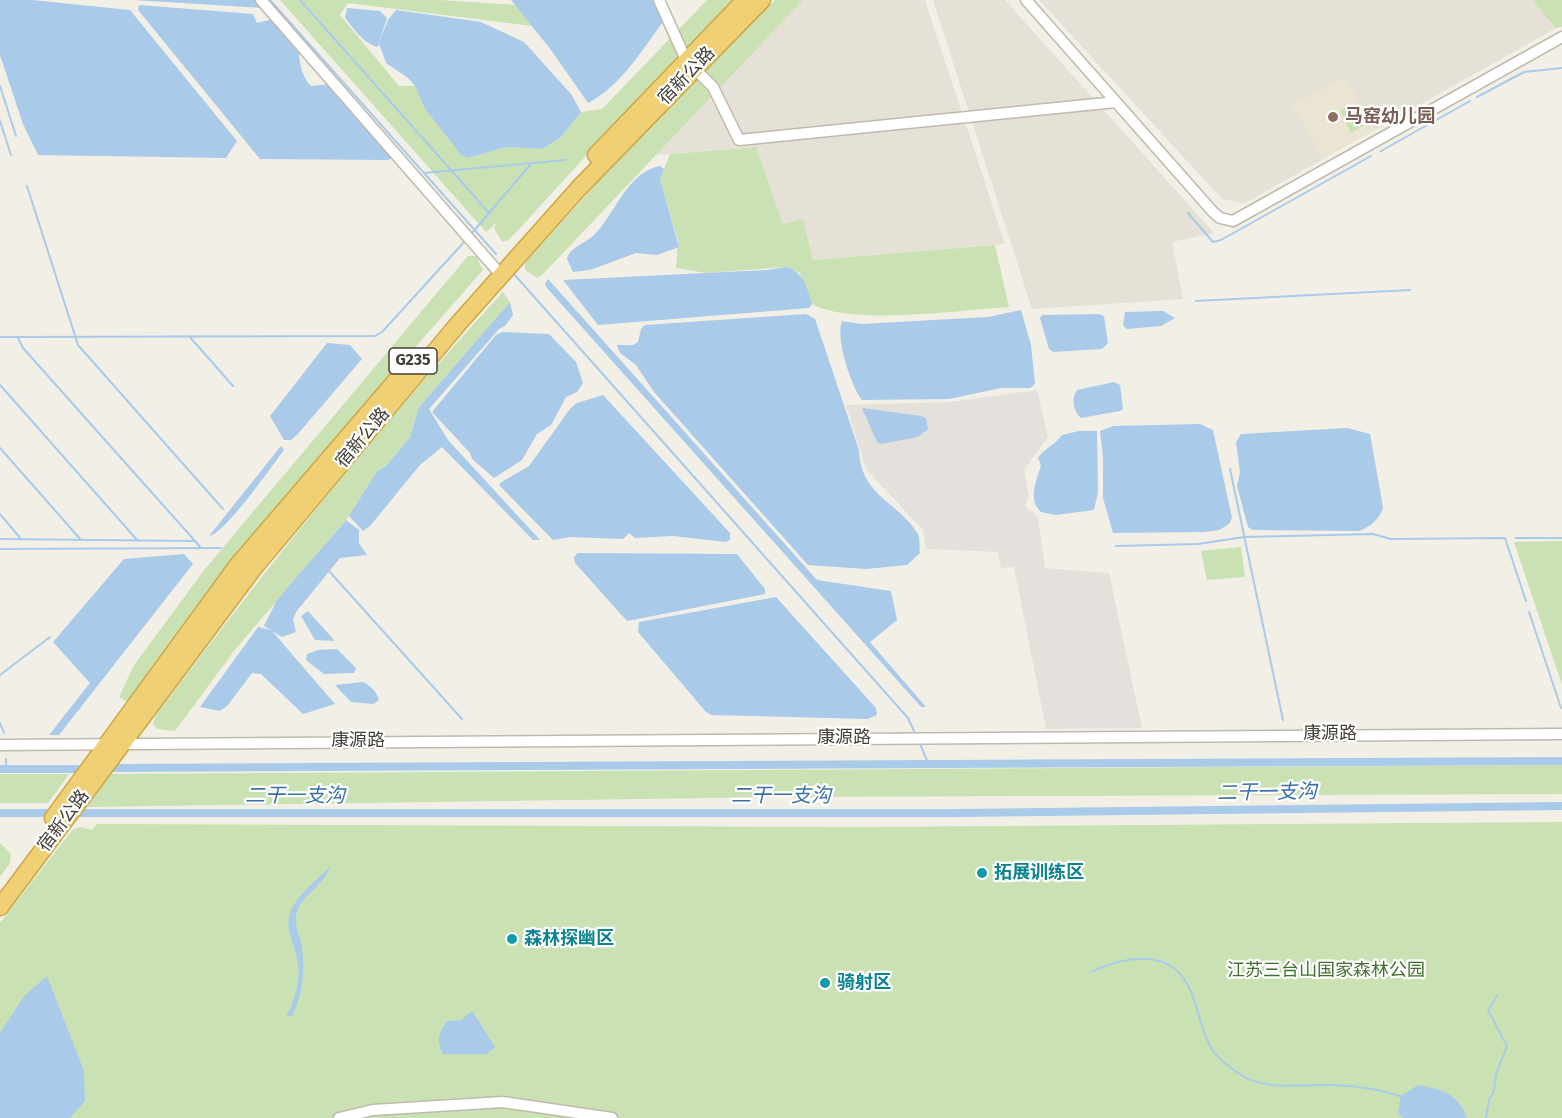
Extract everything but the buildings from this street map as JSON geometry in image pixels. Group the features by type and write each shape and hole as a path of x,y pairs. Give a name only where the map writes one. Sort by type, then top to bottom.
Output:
{"highway":[{"name":"宿新公路","path":"99,765 108,744 237,567 498,271 690,64 745,0"},
{"name":"宿新公路","path":"690,64 762,0"},
{"name":"宿新公路","path":"0,907 99,765 125,742 253,569 498,271"},
{"name":"宿新公路","path":"0,890 61,817"}],"street":[{"path":"261,0 498,271"},
{"path":"658,0 690,64 713,87 739,140 1116,102"},
{"path":"1026,0 1213,212 1220,218 1233,221 1562,37"},
{"name":"康源路","path":"108,744 125,742 1562,734"},
{"path":"0,745 108,744"},
{"path":"339,1118 373,1110 503,1102 612,1118"}],"shaded area":[{"path":"803,0 925,0 1005,244 813,260 803,219 783,224 756,147 654,155"},
{"path":"933,0 1005,0 1214,233 1172,242 1183,299 1032,309"},
{"path":"1039,0 1532,0 1556,28 1245,203 1222,199"},
{"name":"马窑幼儿园","path":"1345,76 1375,130 1322,159 1292,105"},
{"path":"1037,390 1048,437 1024,470 1029,496 1025,505 1038,518 1045,568 1109,573 1142,728 1046,729 1014,567 1001,568 998,552 926,549 923,530 866,469 846,405 950,402"}],"green space":[{"path":"280,0 440,0 516,5 532,26 348,3 340,15 399,86 415,86 425,109 461,155 468,158 506,147 542,149 560,138 581,112 602,109 707,0 736,0 638,99 509,240 502,242 494,228 497,222 486,232"},
{"path":"775,0 803,0 545,272 538,278 525,270 525,263 597,183"},
{"path":"1532,0 1562,0 1562,27 1556,28"},
{"path":"1352,105 1363,126 1351,133 1340,111"},
{"path":"756,147 783,224 803,219 813,260 995,245 1009,307 907,315 852,314 830,311 812,304 800,273 786,267 706,273 676,268 678,241 660,179 670,154"},
{"path":"468,256 476,256 483,270 391,375 129,703 119,697 134,665 205,569"},
{"path":"503,292 510,302 419,407 410,437 386,466 377,471 349,516 234,651 175,731 157,729 153,724 156,715 281,552 412,394"},
{"path":"1562,541 1562,685 1514,542"},
{"path":"1241,547 1245,577 1207,580 1201,551"},
{"path":"1562,765 1562,794 781,797 87,807 111,774"},
{"path":"0,774 69,774 48,803 0,803"},
{"name":"江苏三台山国家森林公园","path":"1562,822 1562,1118 0,1118 0,923 73,829 81,827 92,830 97,824 858,827"},
{"path":"0,843 11,854 10,863 0,877"}],"water":[{"path":"0,0 32,0 130,10 237,141 226,158 38,155 23,124 0,55"},
{"path":"133,0 258,0 264,8"},
{"path":"511,0 653,0 663,22 620,78 600,96 588,103 551,50"},
{"path":"139,5 253,14 257,23 273,19 300,49 300,63 308,83 311,86 331,84 394,157 388,160 260,159 138,10"},
{"path":"347,8 380,11 387,18 379,42 388,20 396,10 481,22 524,42 571,94 581,112 560,138 542,149 506,147 468,158 461,155 425,109 415,86 408,78 386,63 379,43 378,47 368,43 345,18"},
{"path":"660,166 664,169 660,179 679,247 657,255 636,253 590,270 573,272 567,259 571,251 594,235 623,194 639,176"},
{"path":"786,267 797,273 804,281 812,304 809,308 598,325 563,280 767,270"},
{"path":"548,279 817,580 891,591 897,620 870,642 926,707 921,707 547,288 545,284"},
{"path":"510,302 513,315 505,326 499,329 429,409 448,440 540,540 533,540 442,447 420,465 370,526 363,531 349,516 377,471 386,466 410,437 419,407"},
{"path":"1021,310 1031,345 1035,384 1030,388 1001,388 949,399 862,400 853,384 842,349 840,328 842,321 861,324 988,317"},
{"path":"1163,311 1175,318 1161,326 1127,329 1123,325 1125,312"},
{"path":"806,314 815,319 859,450 861,466 866,478 873,489 910,523 918,534 920,553 907,565 866,569 808,565 654,392 636,365 620,353 617,345 633,345 638,342 641,329 645,325"},
{"path":"1099,314 1104,316 1108,343 1102,349 1053,352 1049,349 1040,318 1042,315"},
{"path":"502,332 549,334 576,362 583,383 577,392 566,397 551,425 537,434 522,460 494,478 472,459 470,453 432,412 496,335"},
{"path":"327,343 350,345 362,359 297,435 291,440 284,440 270,416"},
{"path":"1114,382 1120,385 1123,409 1081,418 1074,404 1077,390"},
{"path":"603,395 730,533 730,540 726,542 673,536 635,538 629,533 623,539 570,537 553,540 500,486 500,483 529,466 570,409 577,403"},
{"path":"862,408 921,416 926,418 928,429 918,437 881,444 877,442"},
{"path":"1200,424 1213,430 1232,518 1229,524 1219,530 1204,532 1113,533 1103,498 1103,457 1100,431 1113,426"},
{"path":"1347,428 1370,434 1383,507 1374,522 1359,531 1253,530 1248,527 1237,486 1240,472 1236,442 1241,434"},
{"path":"1079,431 1097,431 1098,492 1094,510 1056,515 1041,512 1034,495 1041,465 1038,458 1062,435"},
{"path":"281,446 284,450 248,499 216,533 209,536"},
{"path":"346,520 359,530 359,543 367,555 340,558 296,612 293,620 296,632 282,637 272,631 335,704 303,714 261,674 252,673 228,705 220,711 200,707 258,627 271,630 264,626 277,600"},
{"path":"578,553 737,554 765,589 765,594 627,621 575,563 574,557"},
{"path":"184,554 193,564 59,735 49,735 90,683 53,642 124,559"},
{"path":"776,597 876,708 877,715 868,719 712,715 706,712 638,632 639,622"},
{"path":"308,611 335,641 315,640 301,616"},
{"path":"337,649 356,668 354,673 324,674 306,660 307,654 318,650"},
{"path":"363,682 373,689 378,697 379,700 373,704 351,702 335,685"},
{"path":"330,866 323,879 304,899 297,911 296,925 303,957 303,974 299,999 292,1016 286,1017 295,996 299,974 297,958 289,933 288,922 291,910 300,896"},
{"path":"47,976 84,1071 85,1101 70,1118 0,1118 0,1033 24,996"},
{"path":"472,1011 495,1047 487,1054 443,1054 439,1041 444,1025 447,1021 461,1020"},
{"path":"1418,1085 1435,1089 1454,1098 1467,1118 1403,1118 1398,1112 1401,1096"}],"waterway":[{"path":"270,0 496,254"},
{"path":"300,0 490,214"},
{"path":"1477,97 1524,72 1562,68"},
{"path":"0,86 16,136"},
{"path":"1381,151 1470,101"},
{"path":"0,121 11,155"},
{"path":"1188,213 1213,242 1221,240 1371,156"},
{"path":"424,173 565,160"},
{"path":"473,232 530,165"},
{"path":"27,186 78,345 223,509"},
{"path":"0,337 375,336 382,332 465,241"},
{"path":"513,273 908,718 914,731"},
{"path":"1196,301 1410,290"},
{"path":"189,336 233,386"},
{"path":"18,338 23,348 195,541"},
{"path":"0,385 138,541"},
{"path":"0,448 81,540"},
{"path":"1230,469 1283,720"},
{"path":"0,514 21,539"},
{"path":"1116,546 1198,544 1244,537 1373,534 1391,539 1505,538 1526,601"},
{"path":"1516,538 1562,538"},
{"path":"0,539 195,541 201,548"},
{"path":"0,549 221,548"},
{"path":"329,571 462,719"},
{"path":"1529,612 1561,708"},
{"path":"0,675 50,637"},
{"path":"0,723 4,733"},
{"path":"920,744 929,765"},
{"path":"6,759 6,769"},
{"path":"106,768 1562,761"},
{"path":"0,769 88,769"},
{"name":"二干一支沟","path":"73,813 956,813 1562,806"},
{"name":"二干一支沟","path":"0,813 55,813"},
{"path":"1093,971 1121,961 1135,959 1162,962 1173,968 1183,978 1191,992 1211,1048 1227,1065 1248,1079 1259,1083 1285,1086 1352,1086 1403,1097"},
{"path":"1486,1118 1489,1100 1494,1091 1496,1074 1507,1046 1488,1010 1497,996"}],"place":[{"name":"马窑幼儿园","path":"1333,117"},
{"name":"拓展训练区","path":"982,873"},
{"name":"森林探幽区","path":"512,939"},
{"name":"骑射区","path":"825,983"}]}
